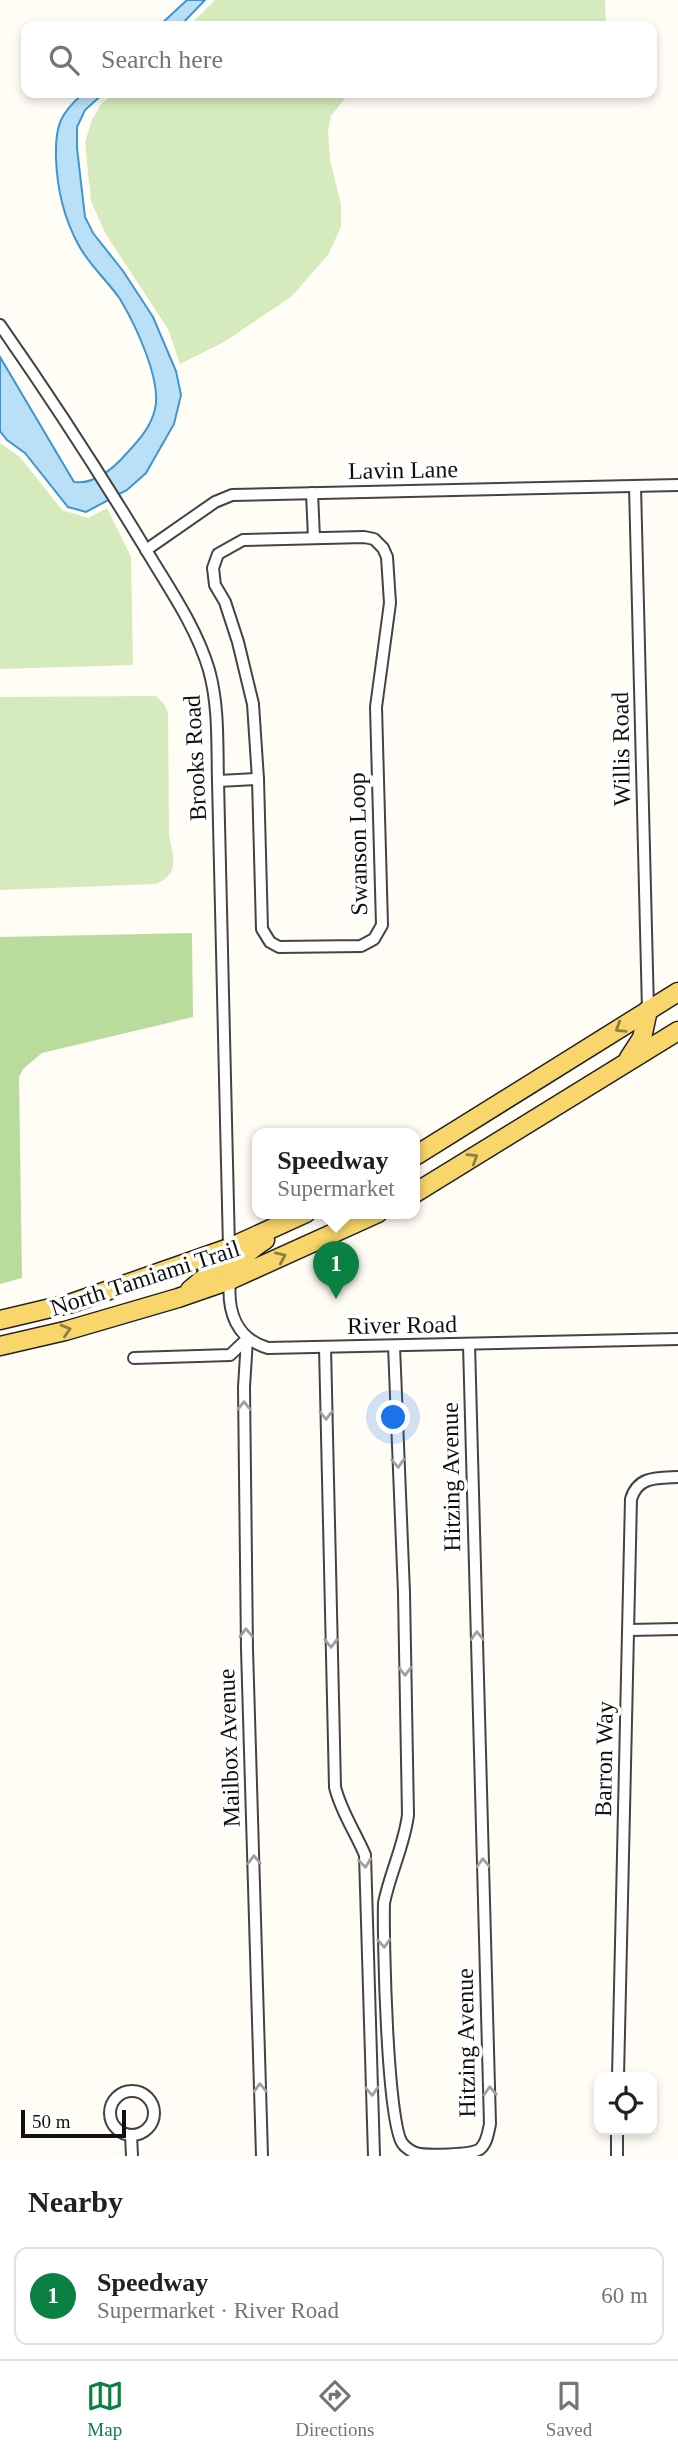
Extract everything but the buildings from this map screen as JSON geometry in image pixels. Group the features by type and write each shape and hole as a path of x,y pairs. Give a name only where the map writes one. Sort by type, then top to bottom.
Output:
{"main road":[{"path":"420,1153 678,992"},
{"path":"622,1066 642,1038 649,1010"},
{"path":"420,1190 678,1031"},
{"name":"North Tamiami Trail","path":"0,1320 72,1303 229,1248 293,1219"},
{"name":"North Tamiami Trail","path":"0,1346 65,1331 230,1280 366,1219"},
{"path":"230,1280 243,1256 272,1236 283,1224"},
{"path":"178,1298 215,1269 229,1248"}],"street":[{"name":"Brooks Road","path":"0,325 122,510 195,634 209,672 216,712 229,1248"},
{"name":"Lavin Lane","path":"146,550 215,502 232,495 678,485"},
{"name":"Willis Road","path":"635,486 649,1010"},
{"path":"312,494 314,538"},
{"name":"Swanson Loop","path":"374,539 387,557 390,603 376,707 382,925 368,944 290,948 279,947 265,936 261,912 258,779 250,692 225,602 215,585 213,568 218,554 243,540 374,539"},
{"path":"218,781 258,779"},
{"path":"134,1358 230,1355 247,1339 232,1313 229,1302 230,1280"},
{"name":"River Road","path":"247,1339 268,1348 678,1339"},
{"name":"Mailbox Avenue","path":"247,1339 244,1387 247,1648 262,2156"},
{"name":"Hitzing Avenue","path":"394,1346 404,1593 408,1815 405,1834 388,1882 384,1903 389,2052 396,2125 403,2144 415,2153 474,2154 487,2139 491,2124 469,1344"},
{"path":"325,1347 335,1787 340,1806 365,1855 374,2156"},
{"name":"Barron Way","path":"618,2072 631,1510 633,1492 643,1480 678,1477"},
{"path":"629,1630 678,1629"},
{"path":"128,2091 136,2091 149,2098 155,2111 154,2119 145,2131 131,2135 118,2130 110,2110 116,2097 128,2091"},
{"path":"131,2135 132,2156"},
{"path":"617,2135 617,2156"}],"green space":[{"path":"215,0 605,0 606,21 194,21"},
{"path":"109,98 345,98 331,116 328,131 330,160 341,204 341,227 328,255 291,297 224,342 180,364 168,329 105,233 91,201 85,142 101,104"},
{"path":"0,443 20,457 62,510 88,518 107,508 131,557 133,665 0,669"},
{"path":"156,696 168,712 169,834 173,856 169,874 156,884 0,890 0,697"},
{"path":"192,933 193,1017 42,1053 23,1069 19,1077 22,1278 0,1284 0,937"}],"water":[{"path":"187,0 205,0 185,21 164,21"},
{"path":"79,98 98,98 85,110 77,127 85,217 93,233 123,271 153,317 176,371 181,395 174,424 146,473 127,490 86,512 68,507 25,453 7,440 0,431 0,357 74,482 89,481 116,465 144,433 155,409 155,383 140,337 120,299 82,251 68,223 62,202 56,158 57,137 61,121 69,107"}],"place":[{"name":"Speedway","path":"336,1299"}]}
